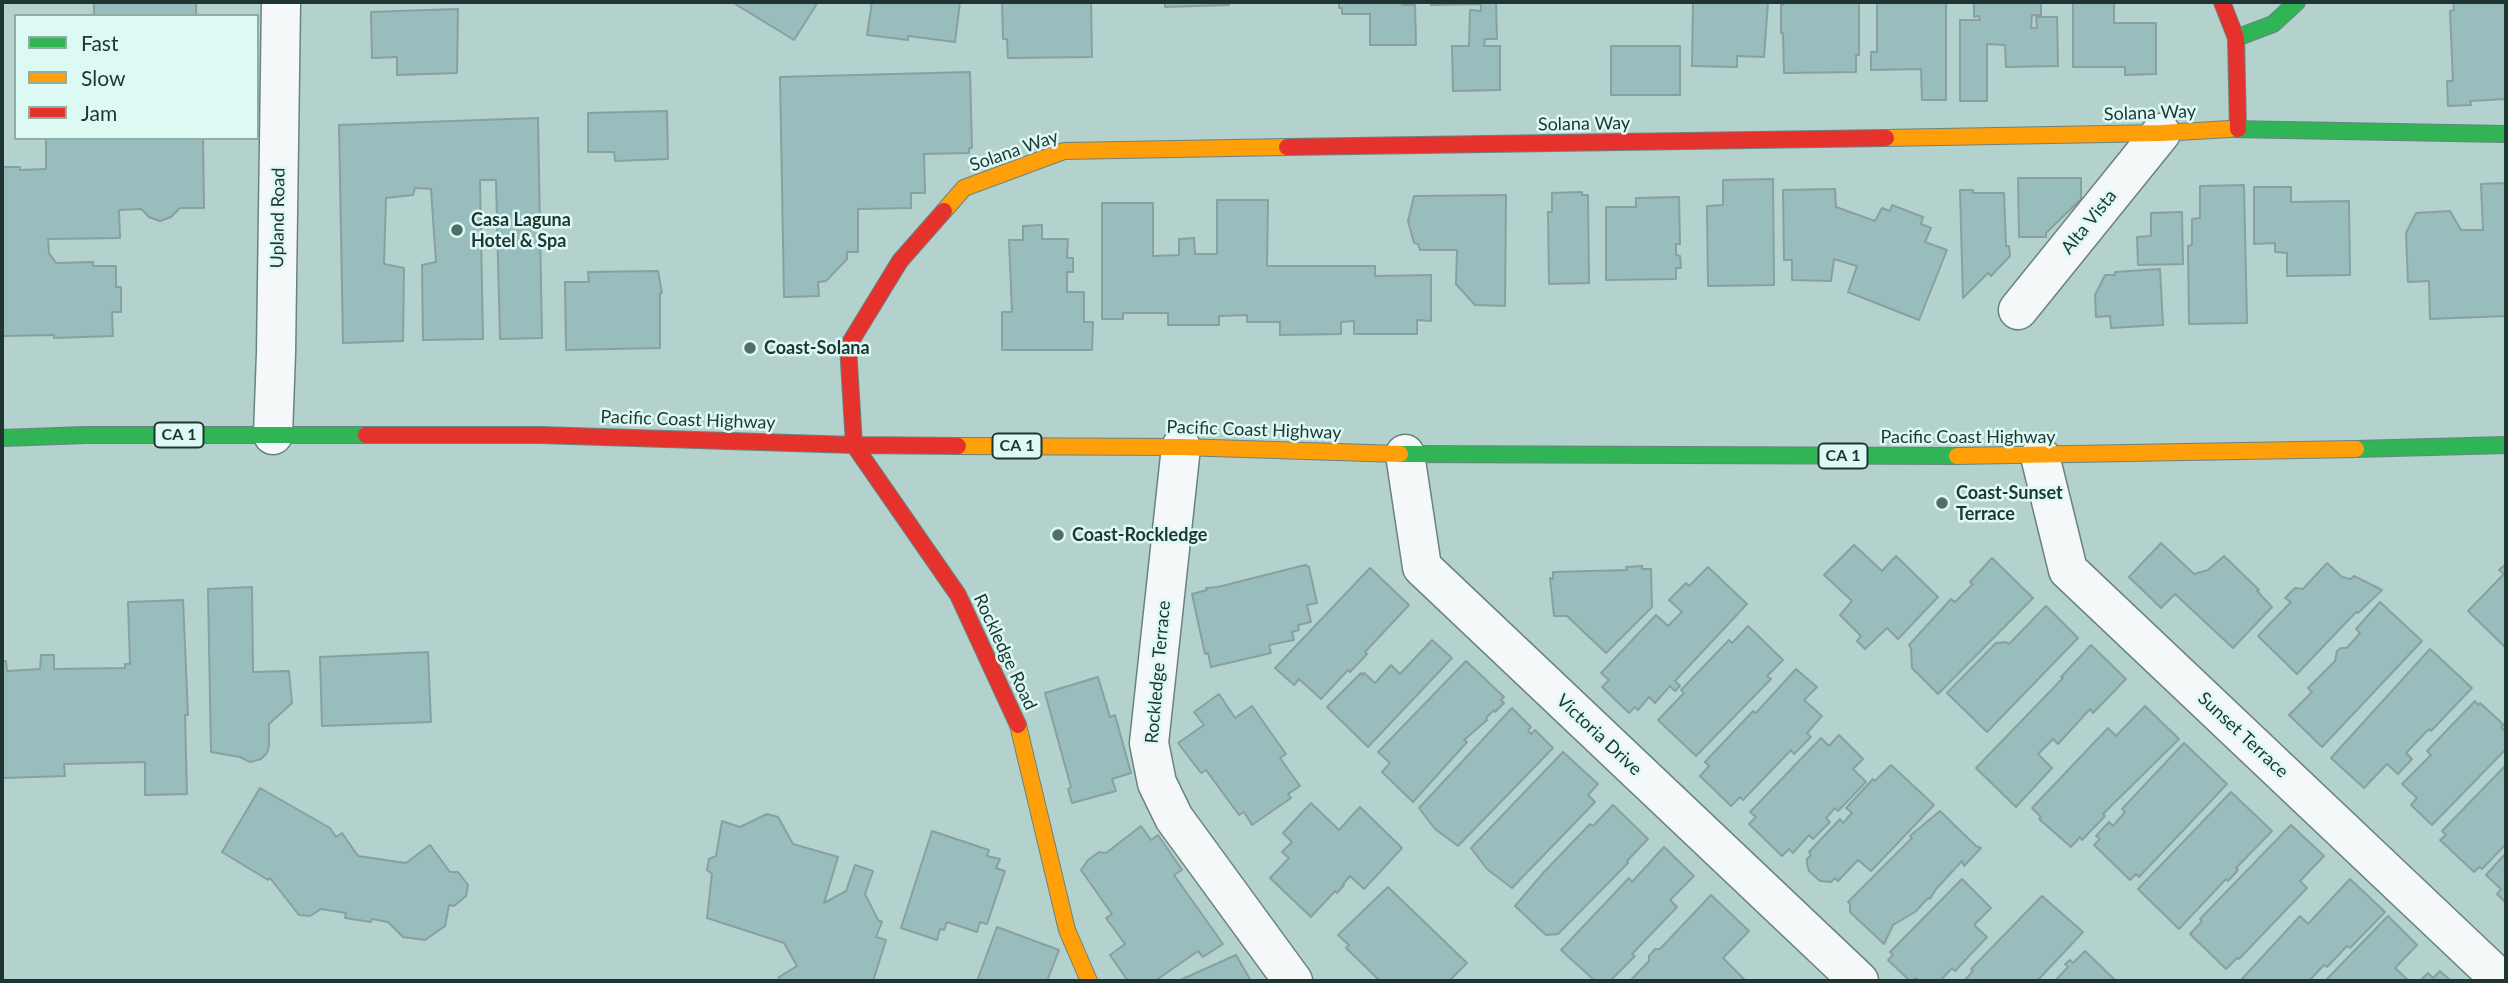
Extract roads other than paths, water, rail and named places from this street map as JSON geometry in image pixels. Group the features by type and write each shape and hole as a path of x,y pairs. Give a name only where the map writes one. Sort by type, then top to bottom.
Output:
{"main road":[{"path":"2222,2 2236,38 2238,129"},
{"path":"2236,38 2273,24 2297,2"},
{"name":"Solana Way","path":"854,445 848,346 900,261 964,188 1063,151 2161,133 2238,129 2506,134"},
{"name":"Pacific Coast Highway","path":"2,438 540,435 854,445 1181,447 1405,454 2040,456 2506,445"},
{"name":"Rockledge Road","path":"854,445 958,595 1016,718 1067,930 1089,981"}],"street":[{"name":"Upland Road","path":"272,435 276,353 281,2"},
{"name":"Alta Vista","path":"2018,310 2161,133"},
{"name":"Rockledge Terrace","path":"1181,447 1149,743 1157,783 1174,818 1293,981"},
{"name":"Victoria Drive","path":"1405,454 1422,567 1859,981"},
{"name":"Sunset Terrace","path":"2040,456 2068,570 2502,981"}],"place":[{"name":"Casa Laguna Hotel & Spa","path":"457,230"},
{"name":"Coast-Solana","path":"750,348"},
{"name":"Coast-Sunset Terrace","path":"1942,503"},
{"name":"Coast-Rockledge","path":"1058,535"}]}
